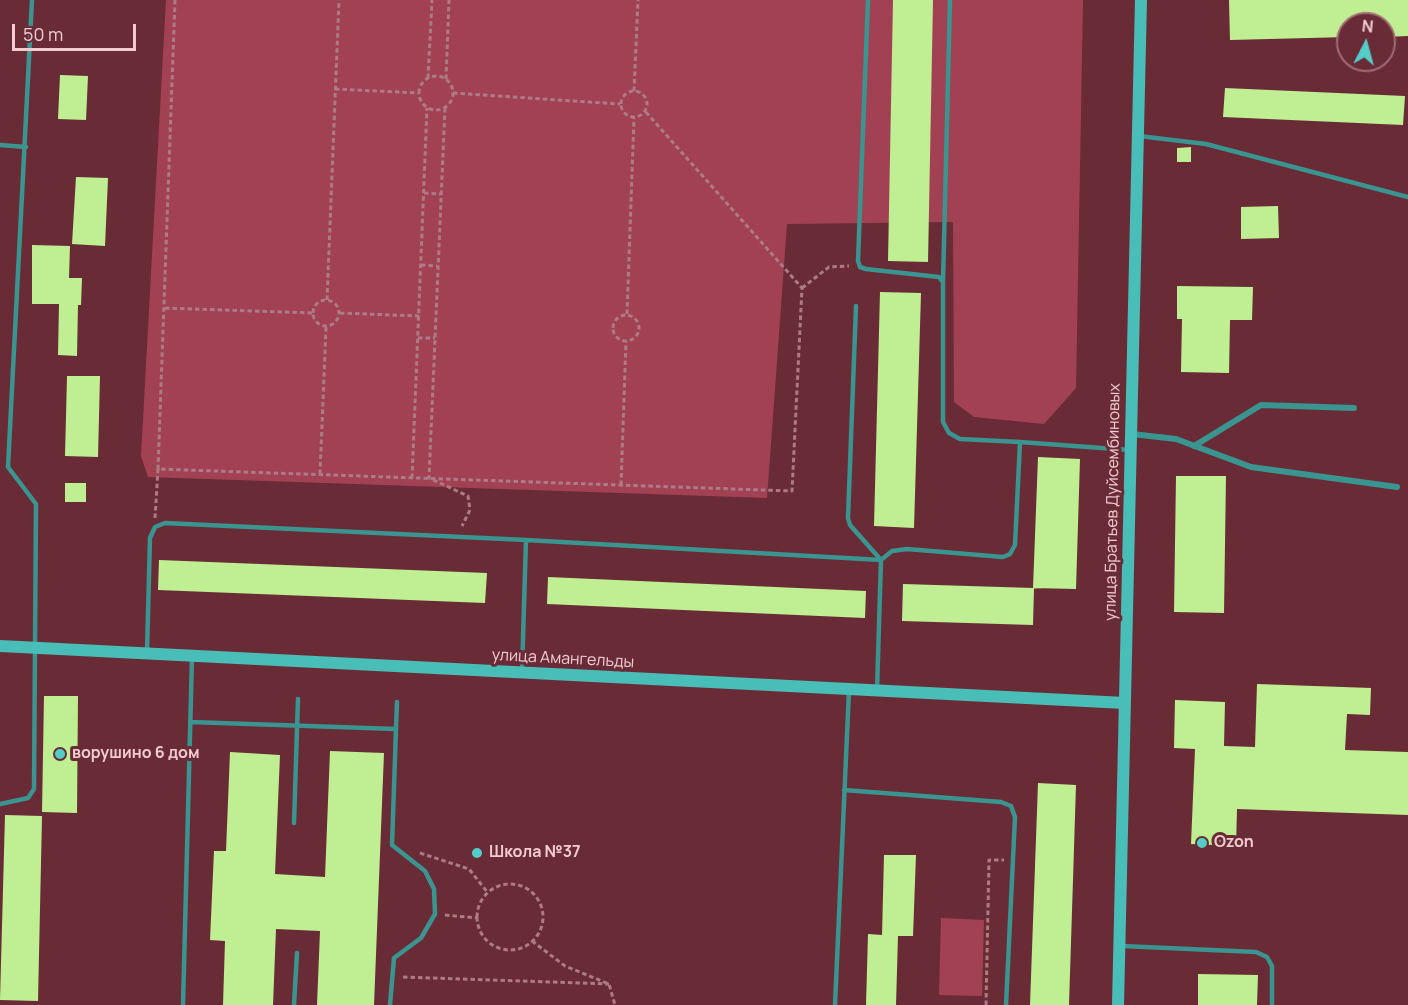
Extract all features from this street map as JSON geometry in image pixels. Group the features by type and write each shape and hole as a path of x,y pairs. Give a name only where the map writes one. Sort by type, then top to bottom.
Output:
{"street":[{"name":"улица Братьев Дуйсембиновых","path":"1118,1005 1132,434 1136,135 1141,0"},
{"path":"1194,446 1261,405 1354,408"},
{"path":"1132,434 1176,439 1251,467 1397,487"},
{"name":"улица Амангельды","path":"0,646 1125,703"}],"lane":[{"path":"0,804 28,798 34,789 37,648 36,504 8,467 32,0"},
{"path":"867,0 860,267 932,275 939,277 943,282"},
{"path":"950,0 943,282 943,422 949,433 960,439 1131,450"},
{"path":"1136,135 1206,144 1408,197"},
{"path":"0,145 26,147"},
{"path":"856,306 848,518 850,525 881,560 877,690"},
{"path":"147,655 150,538 155,527 165,523 881,560 891,551 907,549 1003,557 1010,554 1015,545 1020,442"},
{"path":"522,674 526,540"},
{"path":"183,1005 192,657"},
{"path":"835,1005 849,690"},
{"path":"294,823 298,699"},
{"path":"390,1005 394,958 422,938 435,914 434,889 425,872 392,845 397,702"},
{"path":"190,722 396,729"},
{"path":"844,790 1001,802 1011,806 1015,817 1006,1005"},
{"path":"1119,946 1257,952 1267,957 1272,966 1272,1005"},
{"path":"294,1005 297,953"}],"path":[{"path":"155,527 176,0"},
{"path":"327,300 339,0"},
{"path":"428,78 432,0"},
{"path":"446,80 437,76 428,78 422,83 419,93 422,104 427,108 437,110 445,108 451,101 453,93 446,80 449,0"},
{"path":"634,91 638,0"},
{"path":"335,89 419,93"},
{"path":"158,468 792,492 802,288 645,111 646,98 634,91 626,93 620,104 622,112 633,118"},
{"path":"453,93 620,104"},
{"path":"412,478 427,108"},
{"path":"429,478 445,108"},
{"path":"633,118 645,111"},
{"path":"627,314 633,118"},
{"path":"424,193 441,194"},
{"path":"421,265 438,266"},
{"path":"802,288 829,267 839,265 860,267"},
{"path":"327,300 338,305 340,313 337,321 326,327 318,324 313,313 316,305 327,300"},
{"path":"164,308 313,313"},
{"path":"340,313 419,316"},
{"path":"627,314 635,318 639,330 634,338 626,341 618,338 613,327 619,316 627,314"},
{"path":"320,474 326,327"},
{"path":"418,338 435,338"},
{"path":"621,485 626,341"},
{"path":"429,478 468,496 470,510 466,520 453,537"},
{"path":"392,845 470,870 488,893"},
{"path":"986,1005 989,860 1013,861"},
{"path":"505,885 523,887 531,892 542,907 543,916 542,926 532,941 516,950 497,947 483,935 477,918 482,900 488,893 505,885"},
{"path":"435,914 477,918"},
{"path":"532,941 565,966 609,984"},
{"path":"392,976 609,984"},
{"path":"609,984 615,1005"}],"shaded area":[{"path":"166,0 1083,0 1076,388 1044,424 974,417 954,402 953,222 787,224 767,498 148,477 141,456"},
{"path":"941,918 984,920 982,996 939,995"}],"building":[{"path":"893,0 933,0 928,262 888,261"},
{"path":"1229,0 1408,0 1408,36 1396,36 1396,12 1336,12 1336,37 1230,40"},
{"path":"60,75 88,76 86,120 58,119"},
{"path":"1225,88 1405,96 1403,125 1223,117"},
{"path":"1191,147 1191,162 1177,162 1177,148"},
{"path":"76,177 108,178 105,246 72,244"},
{"path":"1278,206 1279,238 1241,239 1241,207"},
{"path":"32,245 70,246 69,278 82,278 81,305 78,305 77,356 58,355 59,304 32,304"},
{"path":"1177,286 1253,287 1252,320 1230,320 1229,373 1181,372 1182,319 1177,319"},
{"path":"880,292 921,293 914,528 874,526"},
{"path":"67,376 100,376 98,457 65,456"},
{"path":"1038,457 1080,459 1076,589 1033,588"},
{"path":"1176,476 1226,476 1224,613 1174,612"},
{"path":"65,483 86,483 86,502 65,502"},
{"path":"159,560 487,573 485,603 158,590"},
{"path":"548,577 866,591 865,618 547,604"},
{"path":"903,584 1034,588 1033,625 902,621"},
{"path":"1257,684 1371,688 1370,715 1347,714 1345,750 1408,752 1408,815 1237,809 1236,846 1191,844 1195,749 1174,748 1175,700 1225,702 1224,746 1255,747"},
{"name":"ворушино 6 дом","path":"44,696 78,696 77,813 42,812"},
{"path":"330,751 384,753 374,1005 317,1005 320,931 276,929 273,1005 223,1005 225,941 210,940 214,851 226,851 230,752 280,755 275,874 325,877"},
{"path":"1038,783 1076,785 1069,1005 1030,1005"},
{"path":"5,815 42,816 38,1001 0,1000"},
{"path":"884,855 916,855 913,936 898,936 896,1005 866,1005 868,934 882,935"},
{"path":"1198,974 1258,975 1257,1005 1198,1005"}],"place":[{"name":"ворушино 6 дом","path":"60,754"},
{"name":"Ozon","path":"1202,843"},
{"name":"Школа №37","path":"477,853"}]}
